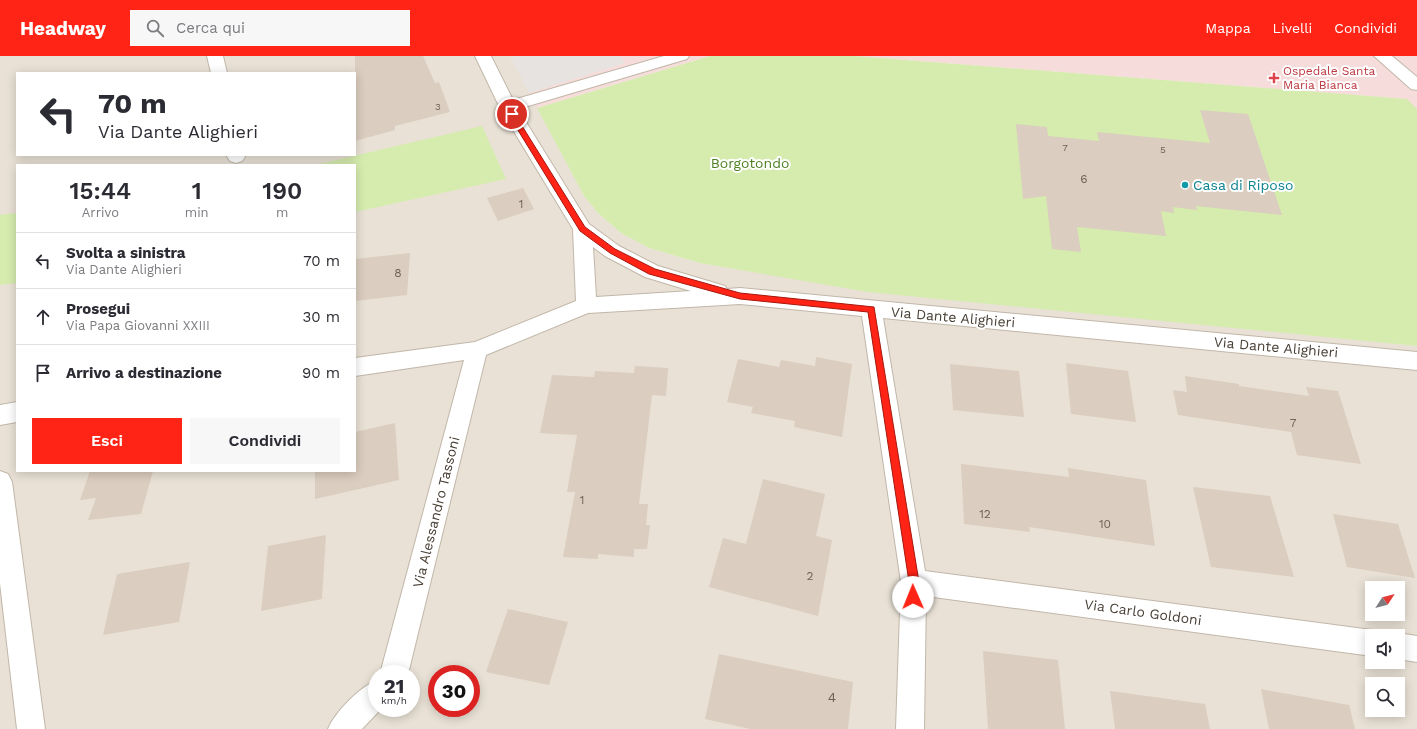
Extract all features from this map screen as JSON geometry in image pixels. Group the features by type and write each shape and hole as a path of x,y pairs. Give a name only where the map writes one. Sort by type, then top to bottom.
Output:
{"street":[{"path":"215,56 219,72"},
{"path":"483,56 507,107 582,229 612,251 652,272 740,296"},
{"path":"507,107 681,56"},
{"path":"1382,56 1417,85"},
{"path":"582,229 586,305"},
{"name":"Via Dante Alighieri","path":"356,367 477,350 586,305 740,296 1417,361"},
{"path":"871,309 914,582 910,729"},
{"name":"Via Alessandro Tassoni","path":"396,665 477,350"},
{"path":"0,414 16,412"},
{"path":"0,482 31,729"},
{"name":"Via Carlo Goldoni","path":"914,582 1365,642"},
{"path":"1405,647 1417,649"},
{"path":"342,729 368,703"}],"shaded area":[{"path":"0,56 510,56 584,196 598,213 621,233 649,248 700,263 1417,346 1417,729 0,729"},
{"path":"510,56 710,56 537,108"},
{"path":"510,56 620,56 625,63 529,93"},
{"name":"Ospedale Santa Maria Bianca","path":"854,56 1417,56 1417,109 1406,99"}],"green space":[{"name":"Borgotondo","path":"710,56 854,56 1407,99 1417,109 1417,346 868,292 700,263 649,248 621,233 598,213 584,196 537,108"},
{"path":"482,126 506,179 356,212 356,164 319,164"},
{"path":"16,213 16,283 0,285 0,215"}],"building":[{"path":"355,56 423,56 435,83 439,82 450,112 395,126 395,130 356,141"},
{"name":"Casa di Riposo","path":"1200,110 1248,114 1282,215 1196,206 1197,210 1173,207 1174,213 1161,211 1166,236 1077,227 1081,252 1052,249 1046,196 1023,199 1016,124 1047,127 1048,136 1099,141 1097,132 1210,143"},
{"path":"523,188 534,209 498,221 487,198"},
{"path":"410,253 407,295 356,301 356,259"},
{"path":"816,357 852,364 842,437 794,427 795,421 751,413 753,407 727,402 738,359 779,367 781,360 815,366"},
{"path":"1066,363 1128,371 1136,422 1071,414"},
{"path":"950,364 1019,371 1024,417 953,410"},
{"path":"635,366 668,368 666,396 652,395 639,504 648,504 646,525 650,525 647,549 634,549 634,557 598,554 598,559 563,557 575,492 567,492 577,435 540,433 552,375 594,377 595,371 634,373"},
{"path":"1185,376 1239,384 1239,386 1309,396 1306,387 1338,391 1361,464 1297,455 1291,432 1178,415 1173,390 1187,392"},
{"path":"395,423 399,480 315,499 315,472 356,472 356,432"},
{"path":"961,464 1069,477 1068,468 1146,480 1155,546 1029,527 1030,532 964,524"},
{"path":"90,472 153,472 141,514 88,520 96,498 80,500"},
{"path":"763,479 825,494 816,536 832,540 818,616 709,587 723,538 746,544"},
{"path":"1193,487 1270,496 1294,577 1211,567"},
{"path":"1333,514 1398,524 1415,578 1347,567"},
{"path":"326,535 322,599 261,611 268,546"},
{"path":"190,562 179,622 103,635 117,574"},
{"path":"508,609 568,622 549,685 486,672"},
{"path":"983,651 1058,660 1065,729 988,729"},
{"path":"719,654 853,682 848,729 750,729 705,719"},
{"path":"1261,689 1349,705 1355,729 1269,729"},
{"path":"1110,691 1205,704 1210,729 1115,729"}],"place":[{"name":"Ospedale Santa Maria Bianca","path":"1274,78"},
{"name":"Casa di Riposo","path":"1185,185"}],"route":[{"path":"512,114 582,229 612,251 652,272 687,283 740,296 871,309 914,582 913,597"}]}
